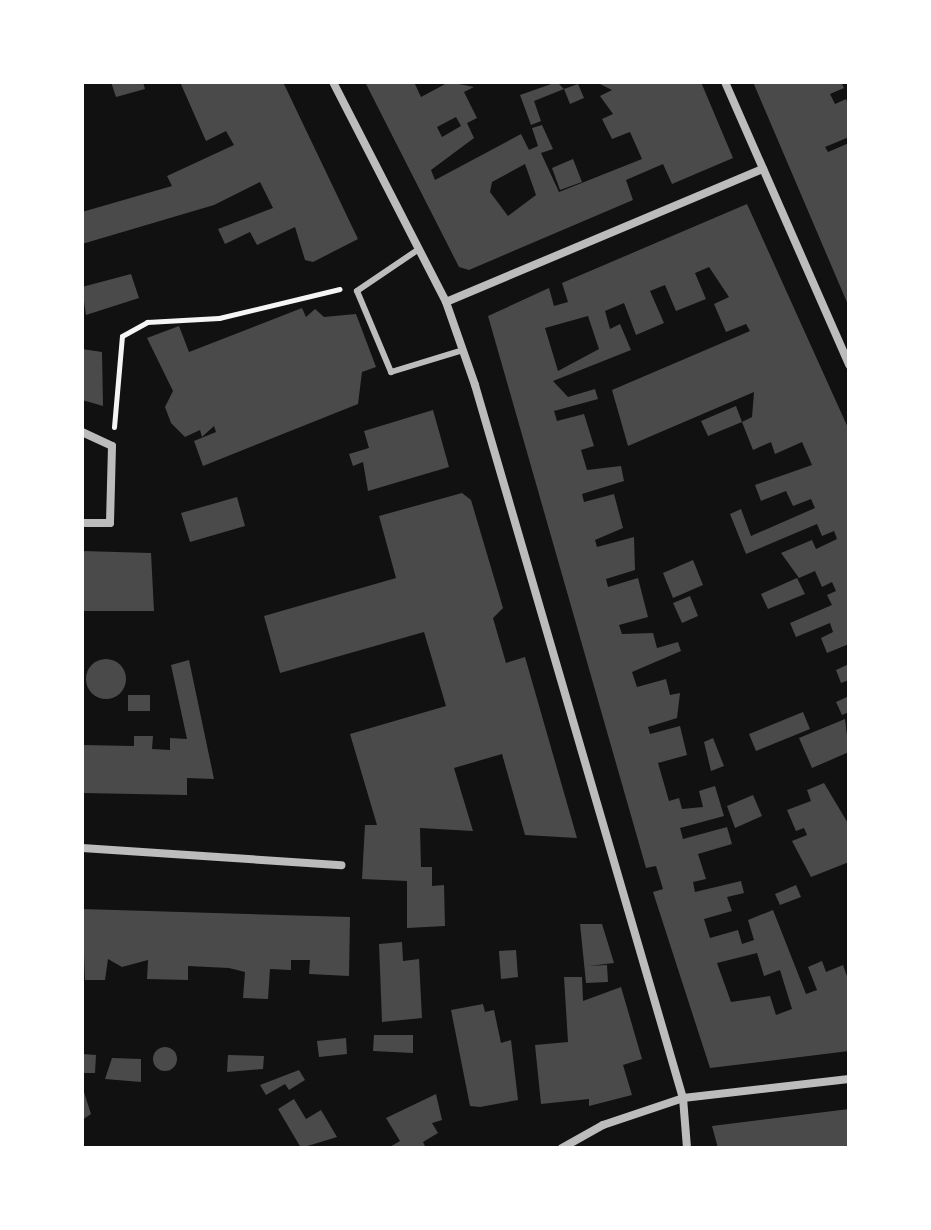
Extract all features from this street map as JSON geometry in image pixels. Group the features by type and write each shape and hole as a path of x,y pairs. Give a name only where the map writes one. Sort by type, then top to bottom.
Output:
{"street":[{"path":"333,82 446,302 463,350 683,1098 687,1148"},
{"path":"725,82 849,365"},
{"path":"446,302 763,169"},
{"path":"82,432 96,432 112,446 110,523 82,523"},
{"path":"82,848 341,865"},
{"path":"562,1148 603,1125 683,1098 849,1079"}],"lane":[{"path":"419,249 357,291 391,372 463,350"}],"path":[{"path":"112,446 122,336 147,322 219,318 326,287 357,291"}],"building":[{"path":"111,82 143,82 145,89 116,97"},
{"path":"180,82 283,82 358,239 313,262 305,260 295,227 257,245 250,232 225,244 218,229 273,208 260,182 214,205 82,244 82,212 172,186 167,176 234,145 226,131 206,141"},
{"path":"365,82 414,82 421,97 449,82 474,87 464,92 477,118 467,123 474,138 431,170 435,180 521,134 529,150 538,146 532,128 542,125 553,149 541,153 559,192 642,159 630,132 612,139 602,119 613,114 600,96 612,90 596,82 701,82 733,158 672,184 663,164 626,180 633,200 469,270 459,267","holes":["456,117 461,126 442,137 437,127","525,164 536,195 508,216 490,192 492,182"]},
{"path":"557,82 564,89 534,101 541,121 531,125 520,95"},
{"path":"753,82 841,82 844,88 830,94 835,104 846,99 849,137 825,147 828,152 849,143 849,307"},
{"path":"578,84 584,98 570,104 564,89"},
{"path":"573,159 582,182 560,190 552,168"},
{"path":"747,204 849,430 849,644 827,653 821,638 833,632 830,623 796,637 790,623 832,605 827,595 836,591 832,582 822,587 815,571 799,578 781,553 812,540 816,549 837,539 834,531 822,536 817,524 746,554 730,514 741,509 751,536 815,508 811,499 793,506 786,491 761,501 755,485 812,465 802,442 775,454 771,442 753,450 742,422 752,417 754,392 628,446 612,390 750,331 746,324 726,332 714,304 729,297 709,267 695,273 706,299 676,311 665,285 650,291 664,323 636,335 624,303 605,311 610,329 620,324 631,350 553,381 568,397 595,389 598,399 554,411 557,421 584,414 594,446 581,450 587,470 621,466 624,481 582,494 584,502 614,494 623,528 595,540 597,547 634,537 635,570 606,579 608,587 638,578 648,617 619,625 622,634 653,633 657,648 678,642 681,651 632,672 637,687 666,679 670,695 680,693 677,718 648,727 650,734 680,726 687,755 658,763 669,801 679,798 682,809 703,807 699,791 715,786 724,816 680,828 683,839 727,827 732,844 698,854 706,879 693,882 695,892 741,881 744,893 727,897 732,911 704,919 710,938 738,930 742,944 754,940 748,920 773,910 806,994 817,990 808,967 822,961 826,972 843,965 849,982 849,1051 710,1068 653,892 663,889 656,866 646,868 488,316 549,288 554,306 568,302 562,283","holes":["588,316 599,349 558,371 545,328","757,953 764,976 780,970 792,1009 776,1015 770,996 731,1002 717,963"]},
{"path":"131,274 139,298 86,315 82,287"},
{"path":"302,308 306,317 315,309 324,317 356,314 376,367 362,372 358,404 203,466 194,441 216,432 214,426 202,437 200,430 185,437 171,423 165,407 173,391 147,338 179,326 189,352"},
{"path":"82,349 102,352 103,406 82,400"},
{"path":"736,406 742,422 708,436 701,421"},
{"path":"433,410 449,467 368,491 363,462 353,466 349,454 369,448 364,431"},
{"path":"462,493 471,500 503,608 493,618 506,663 525,657 577,838 525,835 502,754 454,768 473,831 420,828 421,867 432,867 432,886 444,885 445,926 407,928 407,881 362,879 365,825 377,825 350,734 446,706 424,632 280,673 264,616 396,578 379,516"},
{"path":"237,497 245,526 190,542 181,513"},
{"path":"82,551 151,553 154,611 82,611"},
{"path":"693,560 703,585 673,598 663,573"},
{"path":"797,578 805,594 768,609 761,594"},
{"path":"690,596 698,616 682,623 673,603"},
{"path":"106,659 120,665 126,679 120,693 106,699 92,693 86,679 92,665"},
{"path":"189,660 214,779 187,778 187,795 82,793 82,745 134,746 134,736 153,736 152,749 170,750 170,738 187,739 171,665"},
{"path":"849,664 849,680 841,683 836,670"},
{"path":"128,695 150,695 150,711 128,711"},
{"path":"849,696 849,712 842,715 836,702"},
{"path":"803,712 810,729 756,751 749,734"},
{"path":"845,719 849,752 812,768 799,738"},
{"path":"713,738 724,766 711,771 704,742"},
{"path":"824,783 849,825 849,862 811,877 792,841 807,835 804,828 796,831 787,810 811,801 807,790"},
{"path":"753,795 762,816 735,828 727,806"},
{"path":"796,885 801,897 780,905 775,894"},
{"path":"82,909 350,917 349,976 309,974 310,960 291,960 291,970 270,969 268,999 243,998 245,972 229,968 188,966 188,980 147,979 148,960 122,967 108,959 105,980 85,980"},
{"path":"580,924 602,924 614,963 589,966 607,965 608,982 586,983"},
{"path":"402,942 403,961 419,959 422,1018 382,1022 379,944"},
{"path":"516,950 518,977 501,979 499,951"},
{"path":"564,977 582,977 583,1001 621,987 642,1059 623,1065 632,1095 589,1106 589,1099 541,1104 535,1045 568,1042"},
{"path":"483,1004 485,1012 494,1010 501,1043 511,1040 518,1100 480,1107 470,1106 451,1010"},
{"path":"374,1035 413,1035 413,1053 373,1051"},
{"path":"346,1038 347,1054 319,1057 317,1041"},
{"path":"165,1047 174,1050 177,1059 174,1068 165,1071 156,1068 153,1059 156,1050"},
{"path":"82,1054 96,1055 95,1073 82,1073"},
{"path":"228,1055 264,1056 263,1069 227,1072"},
{"path":"112,1058 141,1059 141,1082 105,1079"},
{"path":"299,1070 305,1080 289,1090 285,1084 266,1095 260,1085"},
{"path":"82,1086 91,1114 82,1120"},
{"path":"436,1094 442,1120 432,1123 438,1133 423,1142 426,1148 388,1148 400,1141 386,1118"},
{"path":"294,1099 306,1119 321,1110 337,1137 301,1148 278,1109"},
{"path":"849,1109 849,1148 718,1148 712,1126"}]}
